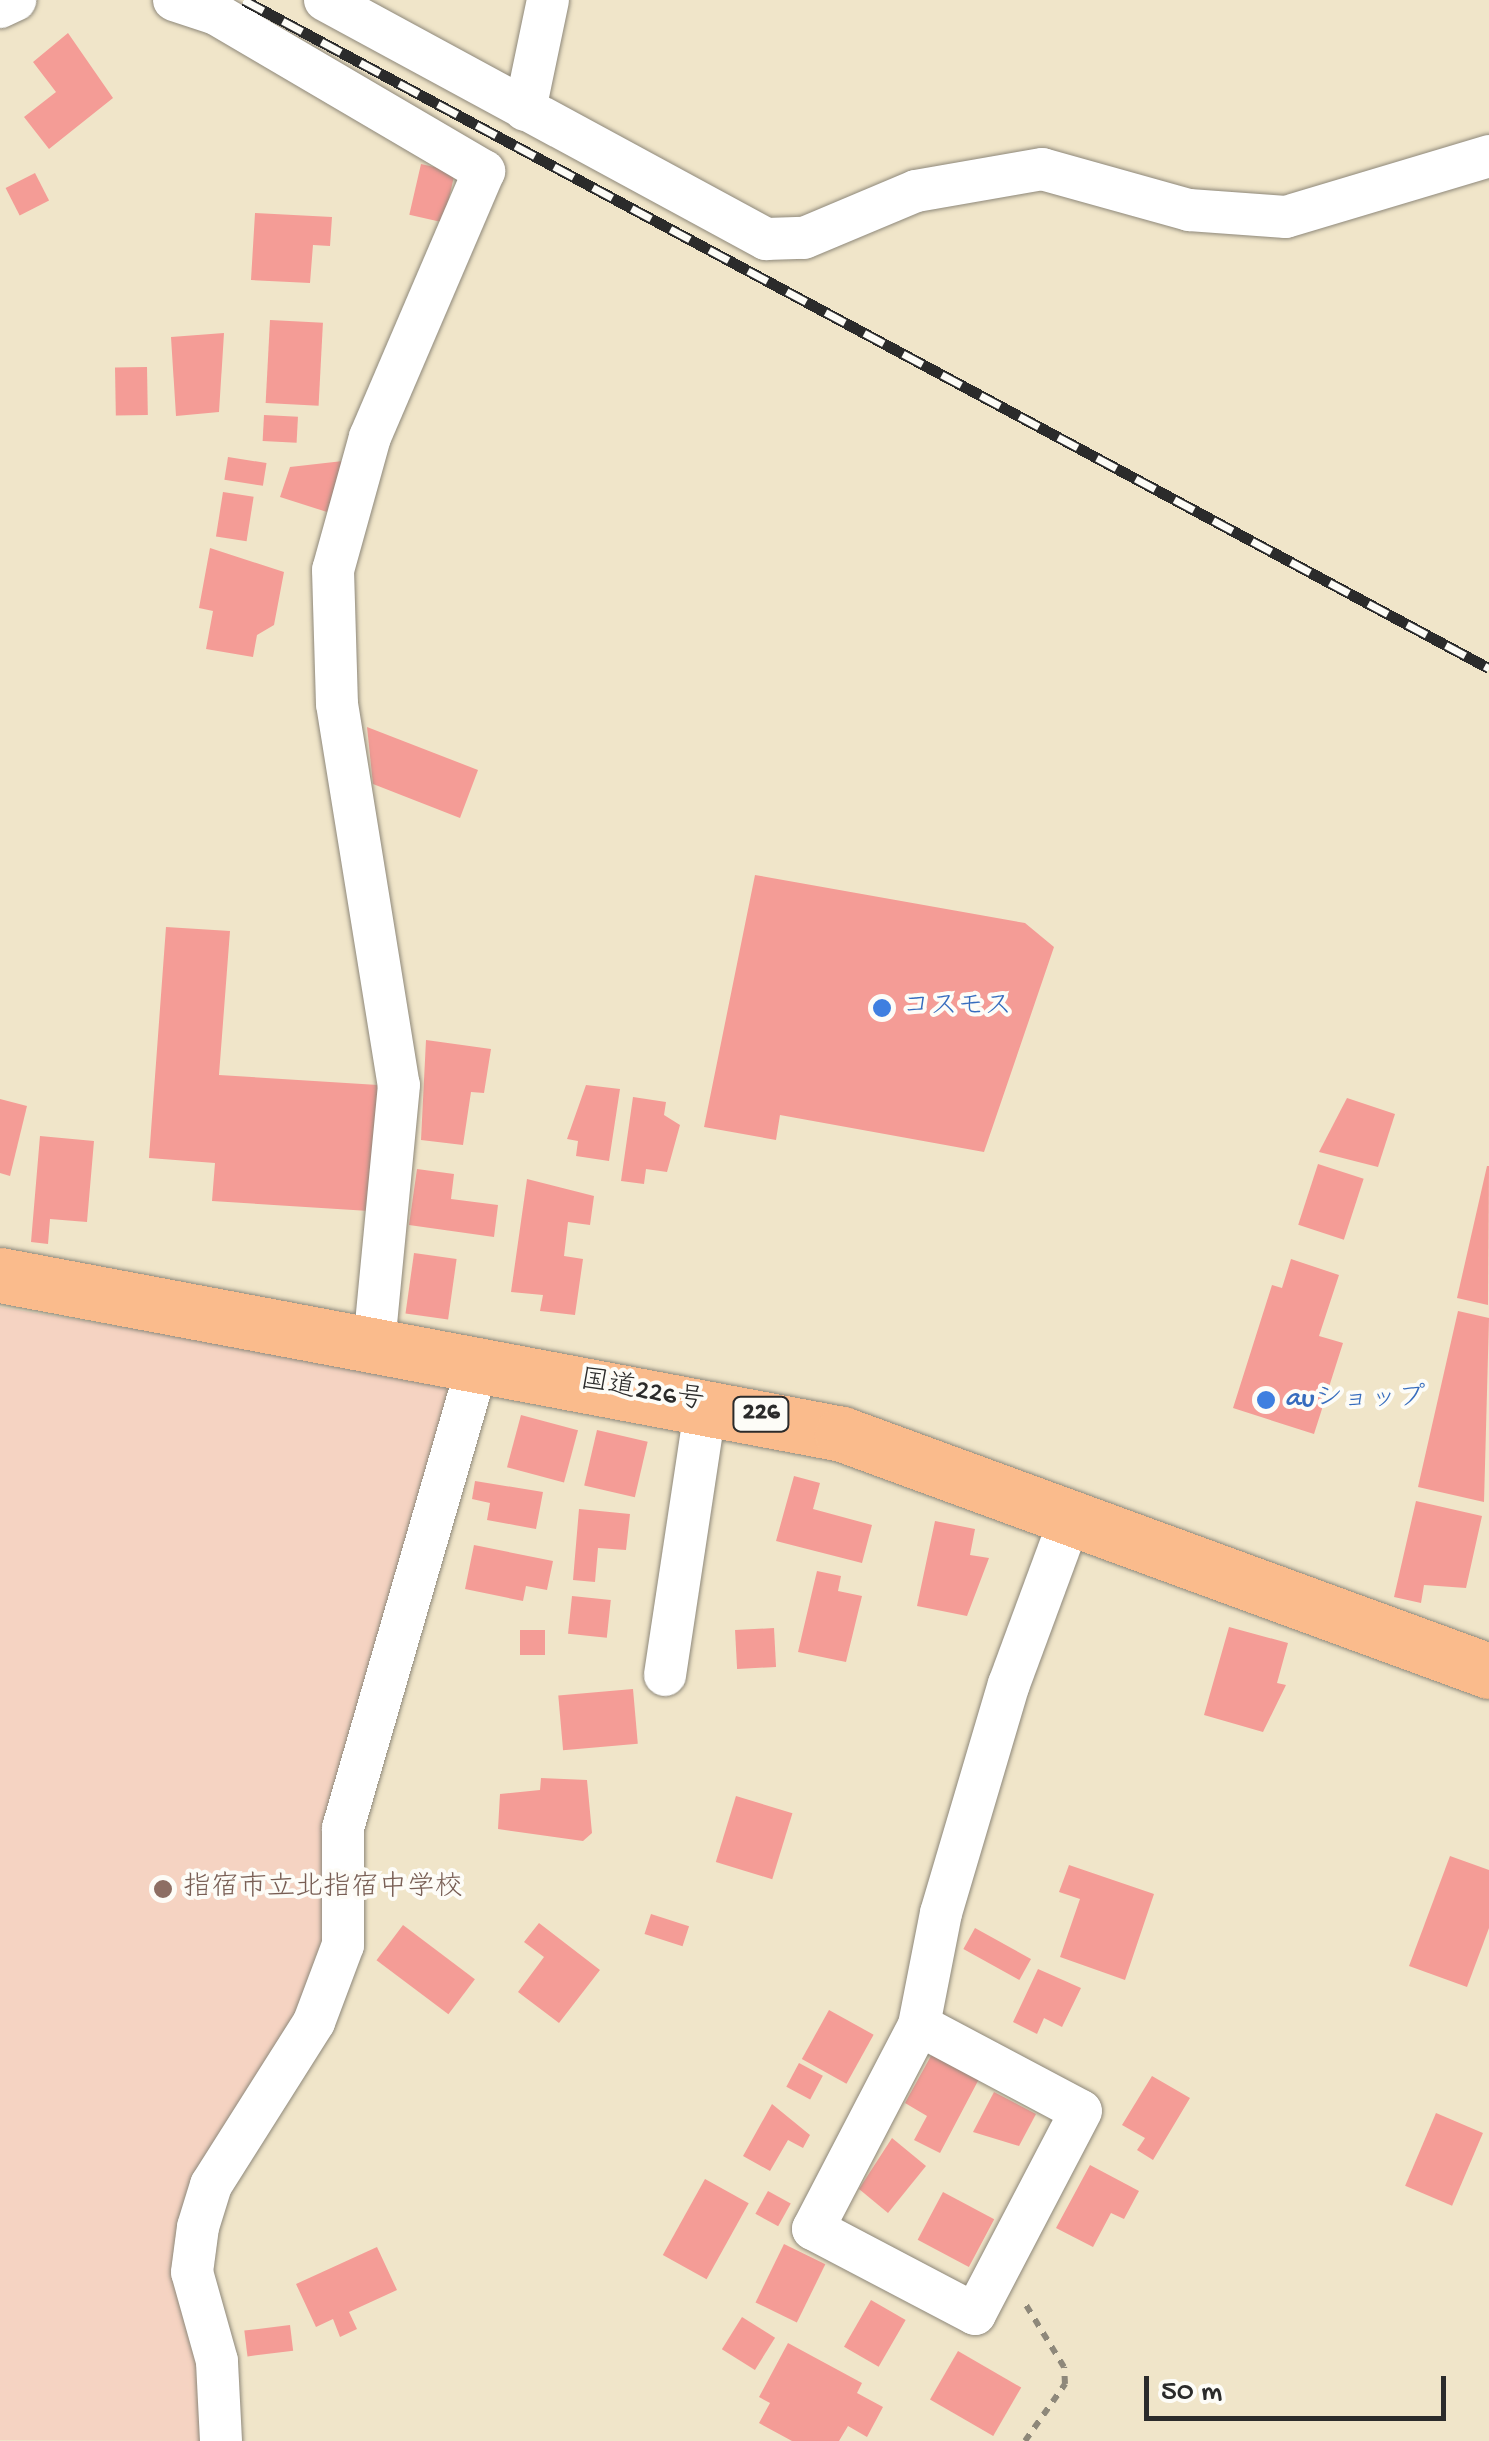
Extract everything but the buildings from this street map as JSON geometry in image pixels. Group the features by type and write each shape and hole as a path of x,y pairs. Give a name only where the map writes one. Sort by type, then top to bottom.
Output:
{"highway":[{"name":"国道226号","path":"0,1275 706,1404 842,1434 1072,1514 1489,1671"}],"street":[{"path":"0,6 15,0"},
{"path":"174,0 216,14 484,171 370,436 333,570 337,704 399,1085 374,1346"},
{"path":"326,0 766,239 804,238 916,191 1042,168 1189,210 1286,218 1489,156"},
{"path":"524,110 548,0"},
{"path":"221,2441 217,2361 192,2272 198,2227 211,2185 314,2022 342,1945 343,1828 478,1364"},
{"path":"665,1674 706,1404"},
{"path":"919,2025 1082,2111 974,2314 812,2230 919,2025 941,1913 998,1722 1072,1514"}],"path":[{"path":"1002,2266 1064,2368 1064,2384 1026,2441"}],"shaded area":[{"name":"指宿市立北指宿中学校","path":"0,1307 452,1381 312,1999 196,2180 205,2441 0,2440"}],"railway":[{"path":"244,0 1489,668"}],"place":[{"name":"コスモス","path":"882,1008"},
{"name":"auショップ","path":"1266,1400"},
{"name":"指宿市立北指宿中学校","path":"163,1889"}]}
